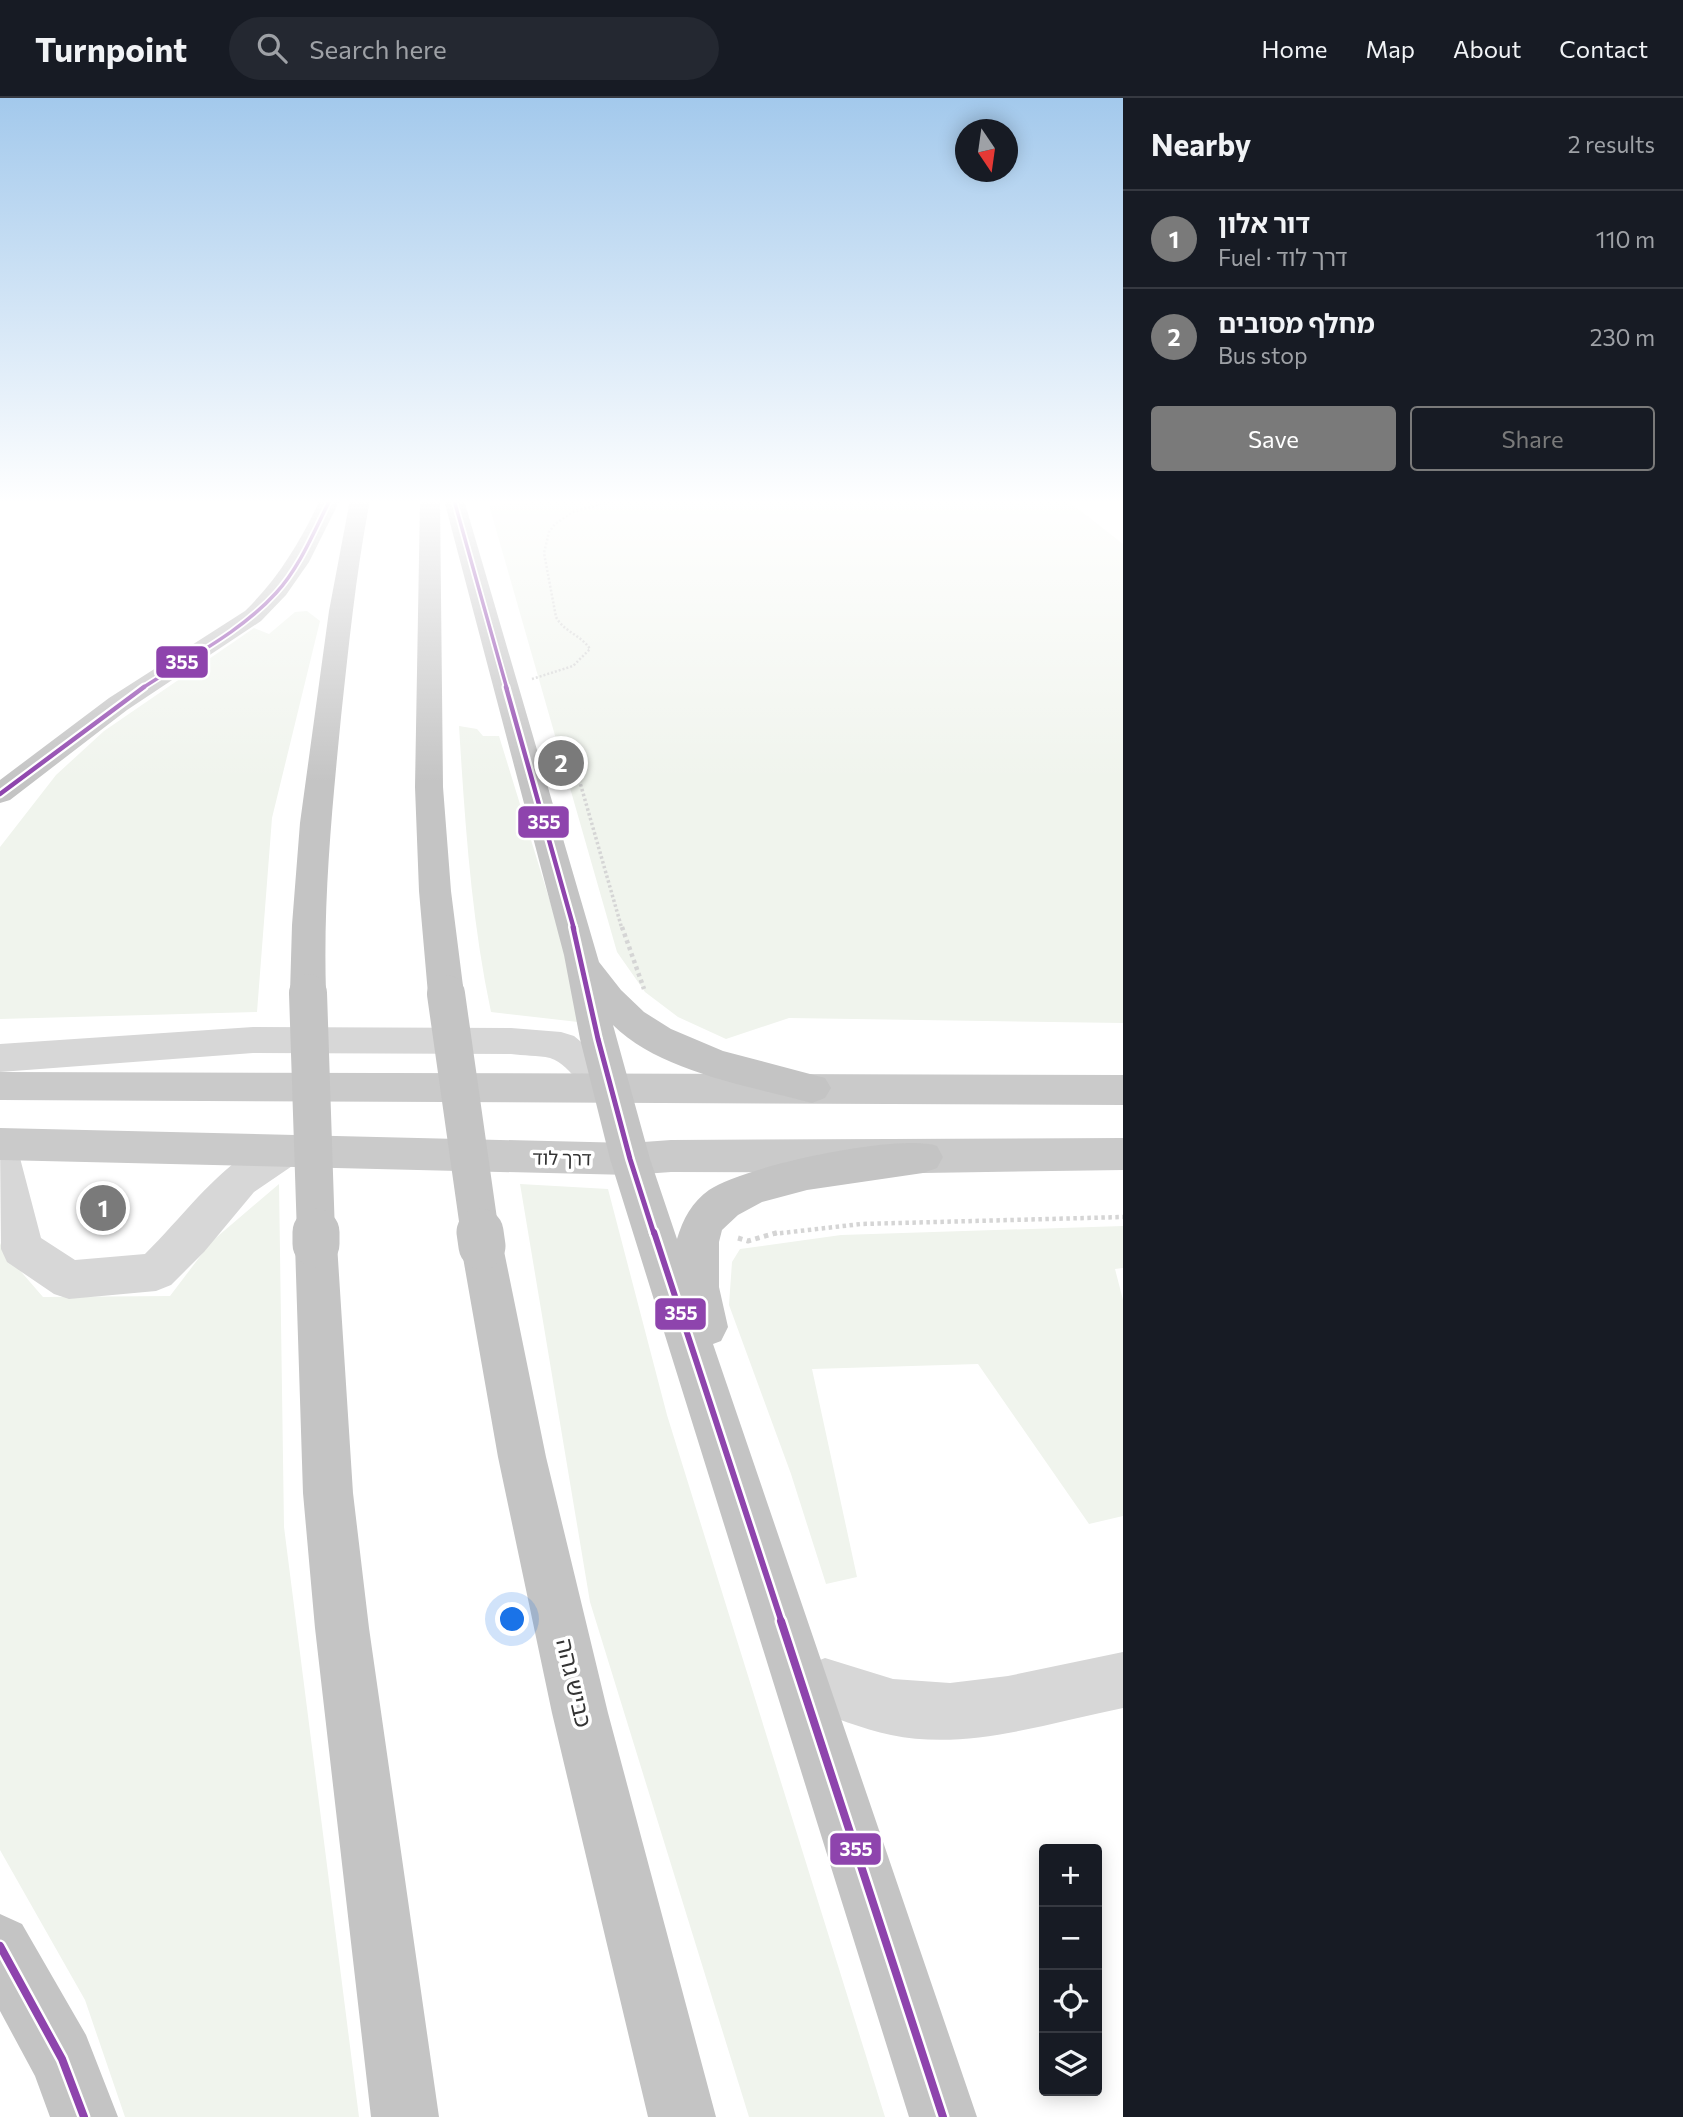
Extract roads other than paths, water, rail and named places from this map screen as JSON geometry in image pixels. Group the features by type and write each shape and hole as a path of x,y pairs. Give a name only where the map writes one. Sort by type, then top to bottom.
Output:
{"highway":[{"path":"0,794 118,704 253,616 276,594"},
{"path":"343,594 316,811 306,941 316,1244 328,1493 342,1629 405,2117"},
{"name":"כביש גהה","path":"432,594 428,704 429,789 446,994 481,1246 522,1457 577,1699 682,2117"},
{"path":"481,594 581,955 610,1087 630,1159 943,2117"},
{"path":"581,955 602,994 618,1013 646,1034 689,1055 812,1088"},
{"path":"911,2019 825,1686 697,1299 696,1253 705,1220 722,1200 779,1179 923,1157"},
{"path":"0,1946 62,2059 84,2117"}],"main road":[{"path":"0,1086 1123,1090"},
{"name":"דרך לוד","path":"0,1144 630,1159 671,1156 923,1157 1123,1154"}],"lane":[{"path":"0,1058 253,1040 511,1041 561,1046 610,1087"},
{"path":"0,1158 23,1249 69,1280 156,1272 189,1239 240,1180 284,1151"},
{"path":"825,1686 892,1706 927,1711 967,1711 1123,1680"}],"place":[{"name":"מחלף מסובים","path":"561,763"},
{"name":"דור אלון","path":"103,1208"}]}
